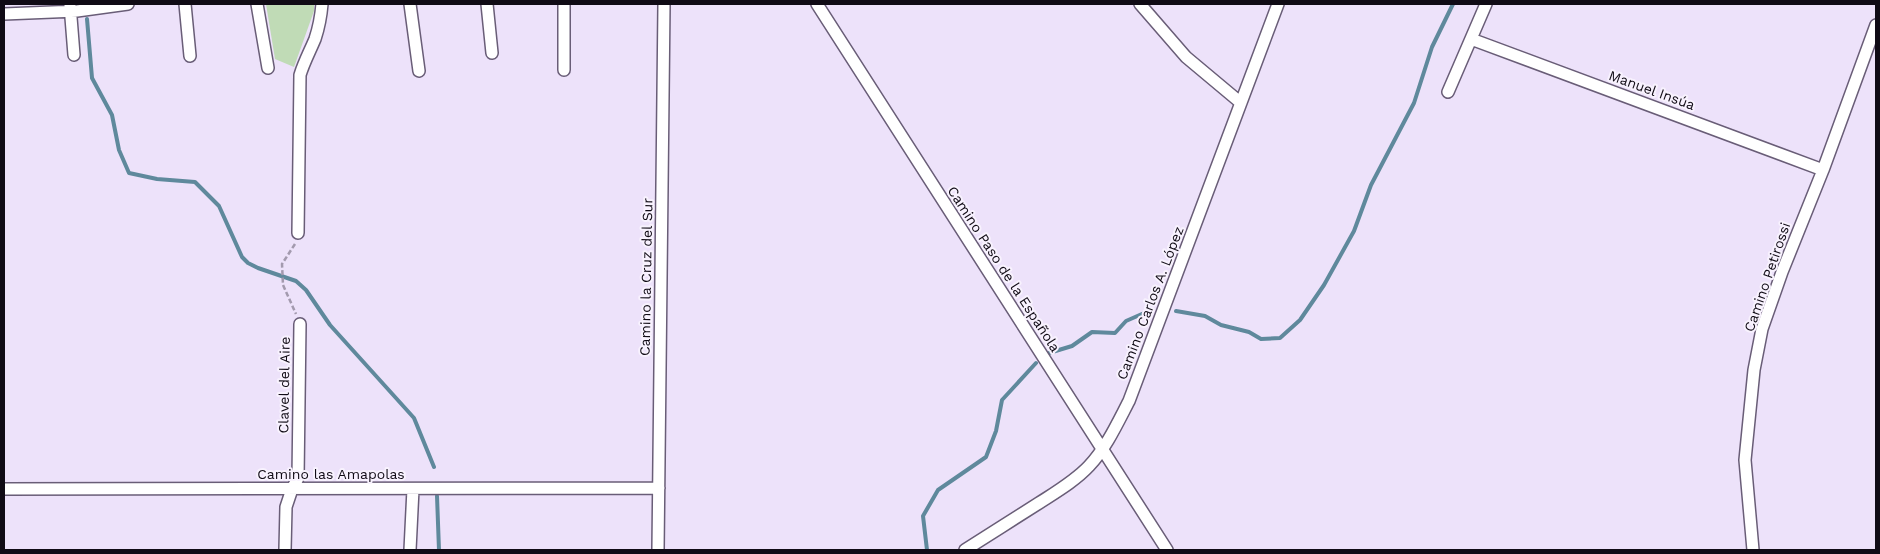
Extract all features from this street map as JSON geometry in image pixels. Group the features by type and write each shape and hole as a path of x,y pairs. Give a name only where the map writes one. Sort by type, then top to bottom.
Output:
{"street":[{"path":"4,14 128,4"},
{"path":"185,4 190,56"},
{"path":"257,4 268,68"},
{"path":"298,233 300,75 319,26 322,4"},
{"path":"410,4 419,71"},
{"path":"487,4 492,53"},
{"path":"564,4 564,70"},
{"name":"Camino la Cruz del Sur","path":"658,550 664,4"},
{"name":"Camino Paso de la Española","path":"817,4 1167,550"},
{"path":"1140,4 1186,57 1241,104"},
{"name":"Camino Carlos A. López","path":"965,550 1062,488 1088,467 1102,450 1129,401 1278,4"},
{"path":"1448,92 1486,4"},
{"path":"72,9 74,55"},
{"name":"Camino Petirossi","path":"1753,550 1745,460 1754,370 1762,329 1876,25"},
{"name":"Manuel Insúa","path":"1471,39 1823,170"},
{"name":"Clavel del Aire","path":"285,550 286,507 298,478 300,324"},
{"name":"Camino las Amapolas","path":"4,489 659,488"},
{"path":"410,550 413,489"}],"path":[{"name":"Clavel del Aire","path":"298,233 292,249 282,264 283,285 294,306 300,324"}],"green space":[{"path":"266,4 314,4 314,11 294,67 275,59"}],"waterway":[{"path":"1176,311 1205,316 1221,325 1249,332 1261,339 1280,338 1300,320 1324,285 1354,231 1371,185 1414,103 1432,47 1453,4"},
{"path":"87,19 92,78 112,115 119,150 129,173 157,179 195,182 219,206 242,257 248,263 258,268 296,281 306,290 330,325 414,418 434,467"},
{"path":"1049,353 1072,346 1092,332 1115,333 1126,321 1151,310"},
{"path":"927,550 923,516 938,490 986,457 996,431 1002,400 1036,363"},
{"path":"437,496 439,550"}]}
